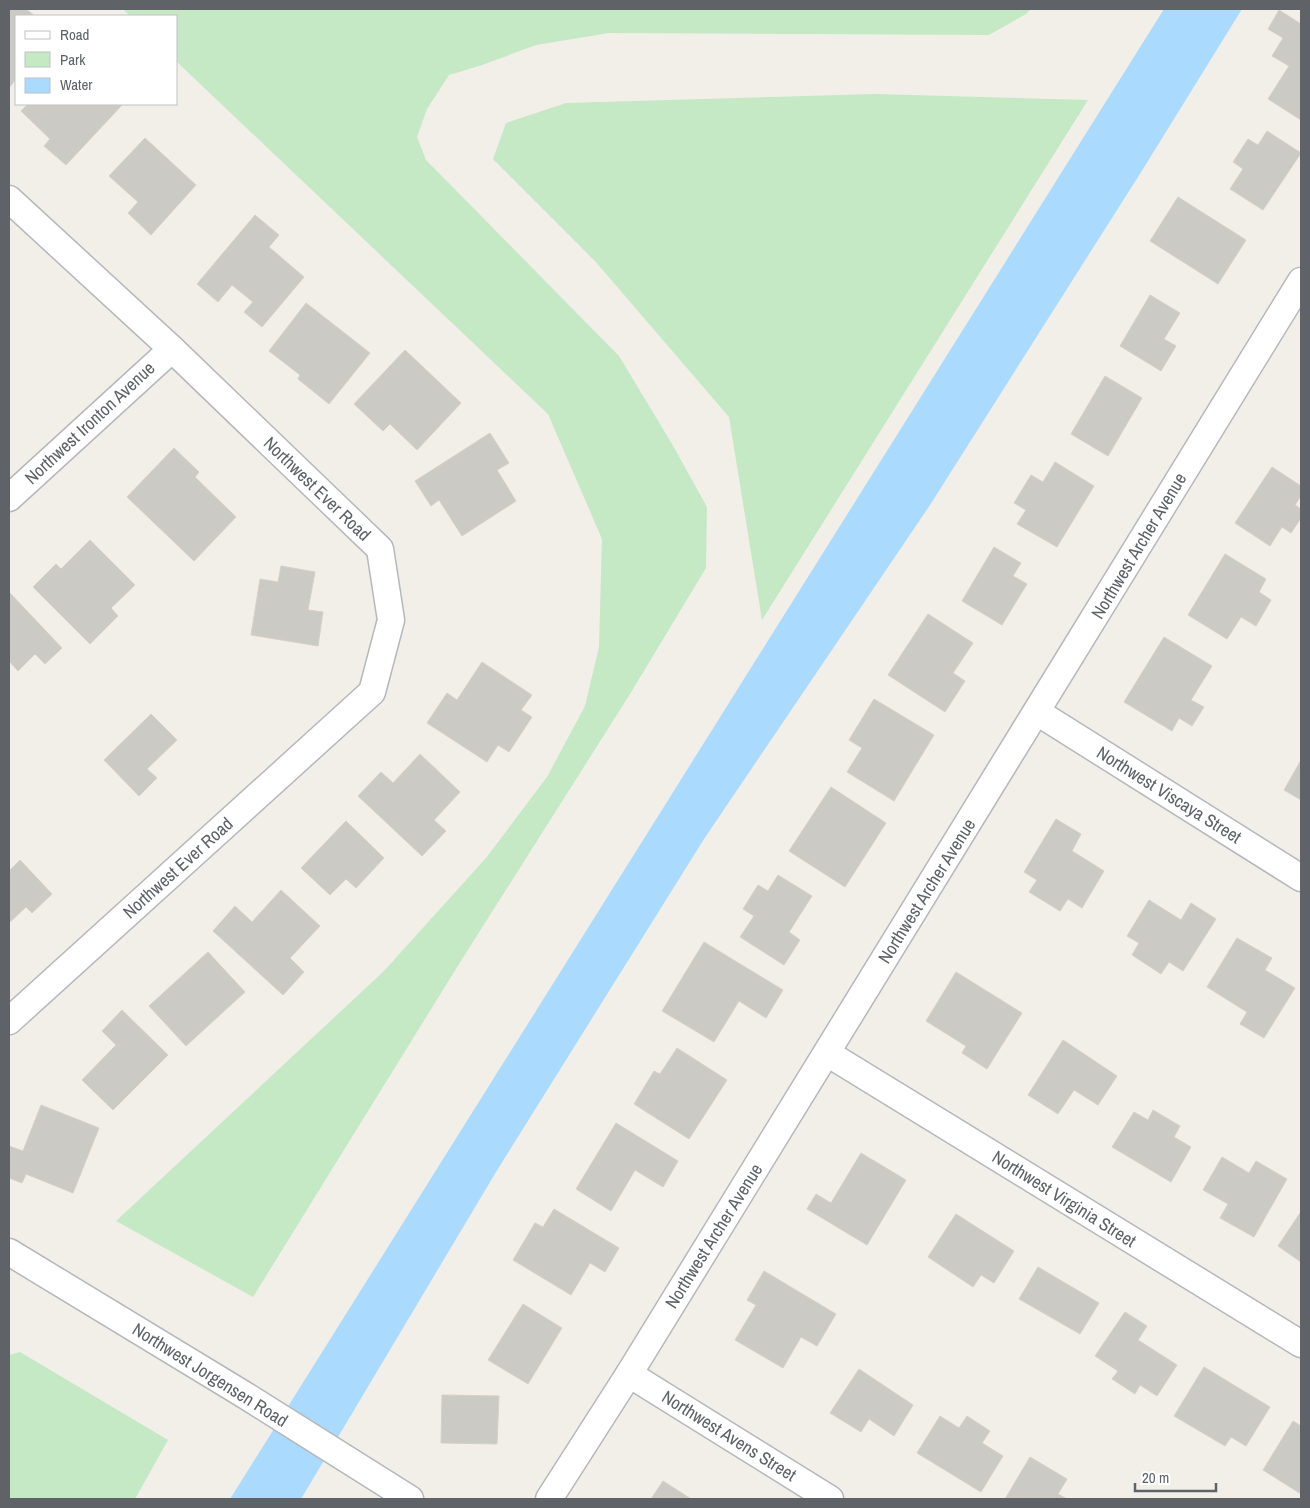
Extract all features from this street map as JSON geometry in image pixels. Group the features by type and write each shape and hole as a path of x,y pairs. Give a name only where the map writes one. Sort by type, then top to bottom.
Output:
{"street":[{"name":"Northwest Ever Road","path":"9,198 172,349 380,549 391,620 372,692 9,1021"},
{"name":"Northwest Archer Avenue","path":"549,1499 629,1374 1301,281"},
{"name":"Northwest Ironton Avenue","path":"9,498 172,349"},
{"name":"Northwest Viscaya Street","path":"1037,712 1301,878"},
{"name":"Northwest Virginia Street","path":"827,1053 1301,1344"},
{"name":"Northwest Jorgensen Road","path":"9,1252 243,1394 410,1499"},
{"name":"Northwest Avens Street","path":"629,1374 830,1499"}],"green space":[{"path":"123,9 1031,9 1026,14 989,35 609,33 536,45 449,75 427,109 417,137 426,160 619,356 707,507 706,568 630,694 459,964 253,1297 116,1221 384,971 486,858 547,777 585,706 599,647 602,539 548,414 178,63 178,15 129,15"},
{"path":"875,94 1088,100 762,620 729,417 595,261 493,159 506,123 566,103"},
{"path":"20,1352 168,1440 135,1499 9,1499 9,1355"}],"water":[{"path":"1164,9 1242,9 930,505 704,839 496,1172 301,1499 230,1499"}],"building":[{"path":"9,9 26,9 34,15 15,15 15,80 9,88"},
{"path":"1279,10 1301,24 1301,120 1268,99 1289,66 1272,56 1283,38 1268,29"},
{"path":"27,105 122,105 66,165 44,146 50,139 21,111"},
{"path":"1267,131 1301,153 1263,210 1230,189 1243,169 1233,162 1248,139 1258,145"},
{"path":"145,138 196,185 151,235 128,213 138,202 109,176"},
{"path":"1178,197 1246,240 1218,284 1150,241"},
{"path":"255,215 279,235 269,247 304,277 262,327 244,312 253,302 232,285 218,302 197,284"},
{"path":"1150,295 1180,313 1164,339 1176,346 1161,371 1120,346"},
{"path":"306,303 370,353 329,404 298,379 300,375 269,351"},
{"path":"405,350 461,403 417,450 390,424 383,431 354,404"},
{"path":"1105,376 1142,398 1108,456 1071,434"},
{"path":"490,433 509,463 497,470 516,501 462,536 439,500 431,506 415,481"},
{"path":"174,448 199,472 195,477 236,517 194,561 127,497"},
{"path":"1055,462 1094,486 1057,547 1017,524 1026,510 1014,503 1031,475 1043,482"},
{"path":"1272,467 1301,486 1301,496 1295,505 1301,509 1301,518 1291,533 1282,527 1270,546 1235,523"},
{"path":"90,540 135,585 111,608 118,616 90,644 33,587 56,564 61,569"},
{"path":"994,547 1021,563 1013,576 1027,584 1002,625 962,601"},
{"path":"1225,554 1266,579 1259,592 1271,600 1256,626 1241,617 1227,639 1188,615"},
{"path":"281,566 315,572 308,610 323,612 318,646 251,635 260,579 278,582"},
{"path":"9,592 62,648 45,664 35,654 18,671 9,661"},
{"path":"928,614 973,643 953,673 965,681 945,712 888,675"},
{"path":"1164,637 1212,666 1191,700 1204,707 1192,726 1179,718 1172,731 1124,702"},
{"path":"482,662 532,695 521,710 532,717 509,752 498,745 487,762 427,723 447,693 457,700"},
{"path":"874,699 934,735 894,801 847,772 862,748 849,740"},
{"path":"151,714 177,740 147,769 157,778 139,796 104,760"},
{"path":"420,754 460,792 434,820 446,831 422,856 358,796 381,772 393,783"},
{"path":"1301,760 1301,800 1284,790"},
{"path":"831,787 886,823 845,887 789,851"},
{"path":"1056,819 1081,834 1072,851 1104,871 1082,908 1068,899 1060,911 1029,892 1037,880 1024,872"},
{"path":"346,821 384,858 356,888 346,879 330,895 301,868"},
{"path":"20,860 52,894 32,913 26,907 9,923 9,871"},
{"path":"778,875 812,896 789,932 800,940 784,965 740,937 754,916 743,909 758,885 768,891"},
{"path":"281,890 320,926 290,958 304,972 283,995 213,931 235,906 252,922"},
{"path":"1149,900 1181,920 1191,903 1216,919 1183,971 1169,962 1161,974 1132,955 1139,943 1127,936"},
{"path":"1237,938 1272,958 1265,970 1295,988 1264,1038 1240,1024 1247,1012 1207,987"},
{"path":"704,942 783,990 766,1018 739,1001 714,1042 662,1011"},
{"path":"208,952 245,992 186,1046 149,1006"},
{"path":"956,972 1022,1013 987,1069 962,1053 966,1046 926,1021"},
{"path":"122,1010 168,1055 113,1110 82,1080 116,1045 102,1031"},
{"path":"1063,1040 1117,1076 1098,1105 1074,1090 1058,1114 1028,1095"},
{"path":"677,1048 727,1080 689,1139 634,1104 654,1071 660,1074"},
{"path":"41,1105 99,1128 73,1193 26,1174 22,1183 9,1178 9,1146 23,1151"},
{"path":"1153,1110 1180,1126 1174,1137 1191,1147 1171,1182 1112,1147 1134,1112 1148,1120"},
{"path":"616,1123 678,1161 663,1187 635,1170 611,1211 576,1189"},
{"path":"861,1153 906,1180 867,1245 807,1209 816,1194 831,1203"},
{"path":"1222,1157 1249,1173 1256,1161 1287,1179 1254,1237 1220,1218 1228,1204 1203,1190"},
{"path":"554,1209 619,1248 605,1272 590,1263 571,1295 513,1260 535,1223 543,1227"},
{"path":"956,1214 1014,1251 994,1283 981,1275 973,1287 928,1257"},
{"path":"1301,1214 1301,1262 1278,1246"},
{"path":"1038,1267 1099,1303 1080,1334 1019,1299"},
{"path":"764,1271 836,1314 817,1346 801,1337 783,1368 735,1340 756,1305 747,1300"},
{"path":"523,1304 562,1328 528,1384 488,1360"},
{"path":"1125,1312 1147,1326 1138,1340 1177,1365 1157,1396 1140,1385 1135,1394 1112,1379 1118,1371 1095,1356"},
{"path":"1204,1367 1270,1407 1246,1446 1231,1437 1225,1446 1174,1416"},
{"path":"859,1369 913,1405 894,1436 869,1419 861,1432 830,1413"},
{"path":"442,1395 499,1396 497,1444 441,1443"},
{"path":"940,1416 959,1428 967,1416 990,1431 982,1443 1003,1456 981,1492 917,1453"},
{"path":"1293,1421 1301,1426 1301,1494 1263,1470"},
{"path":"1030,1457 1067,1479 1058,1494 1067,1499 1005,1499"},
{"path":"663,1481 691,1499 651,1499"}]}
